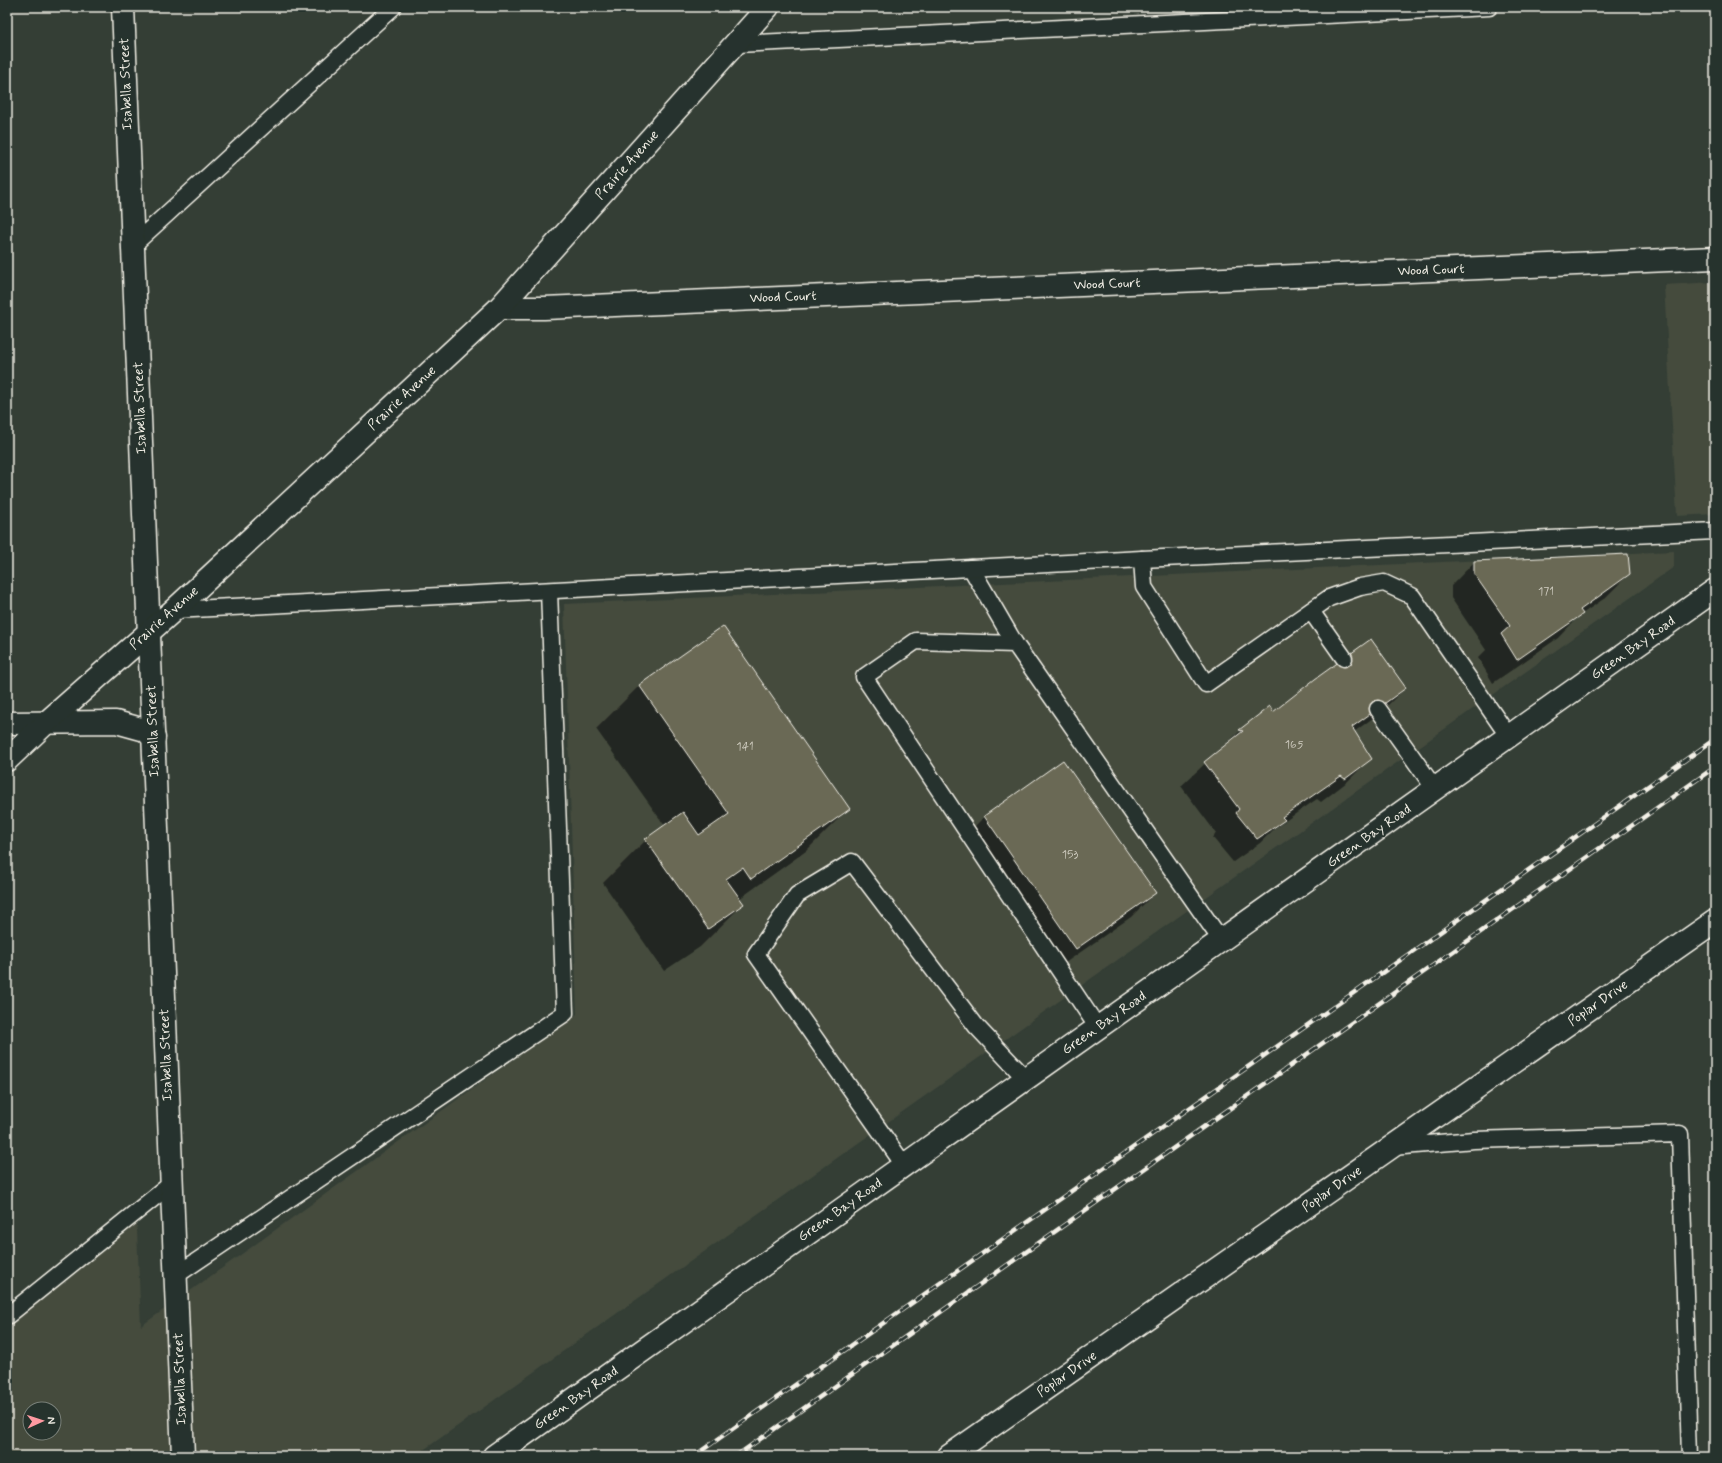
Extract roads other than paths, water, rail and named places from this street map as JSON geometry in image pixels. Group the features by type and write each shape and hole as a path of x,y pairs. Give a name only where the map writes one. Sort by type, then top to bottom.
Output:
{"street":[{"name":"Isabella Street","path":"123,7 183,1456"},
{"name":"Prairie Avenue","path":"7,760 47,722 149,633 499,308 768,7"},
{"name":"Wood Court","path":"499,308 544,308 1715,258"},
{"name":"Green Bay Road","path":"494,1456 1715,590"},
{"path":"7,723 116,722 145,730 154,738"},
{"name":"Poplar Drive","path":"949,1456 1715,921"}],"lane":[{"path":"133,245 394,7"},
{"path":"736,44 1490,7"},
{"path":"174,610 1142,559 1715,531"},
{"path":"1142,559 1144,587 1206,684 1328,598 1360,587 1384,583 1412,596 1509,737"},
{"path":"971,568 1015,644 1221,940"},
{"path":"175,1276 565,1013 549,591"},
{"path":"1311,611 1344,658"},
{"path":"1015,644 916,640 864,677 1098,1028"},
{"path":"1378,709 1435,789"},
{"path":"904,1165 756,954 797,895 852,862 976,1026 1026,1079"},
{"path":"1392,1147 1474,1140 1680,1134 1690,1456"},
{"path":"7,1316 172,1184"}],"railway":[{"path":"694,1456 1715,739"},
{"path":"736,1456 1715,767"}]}
